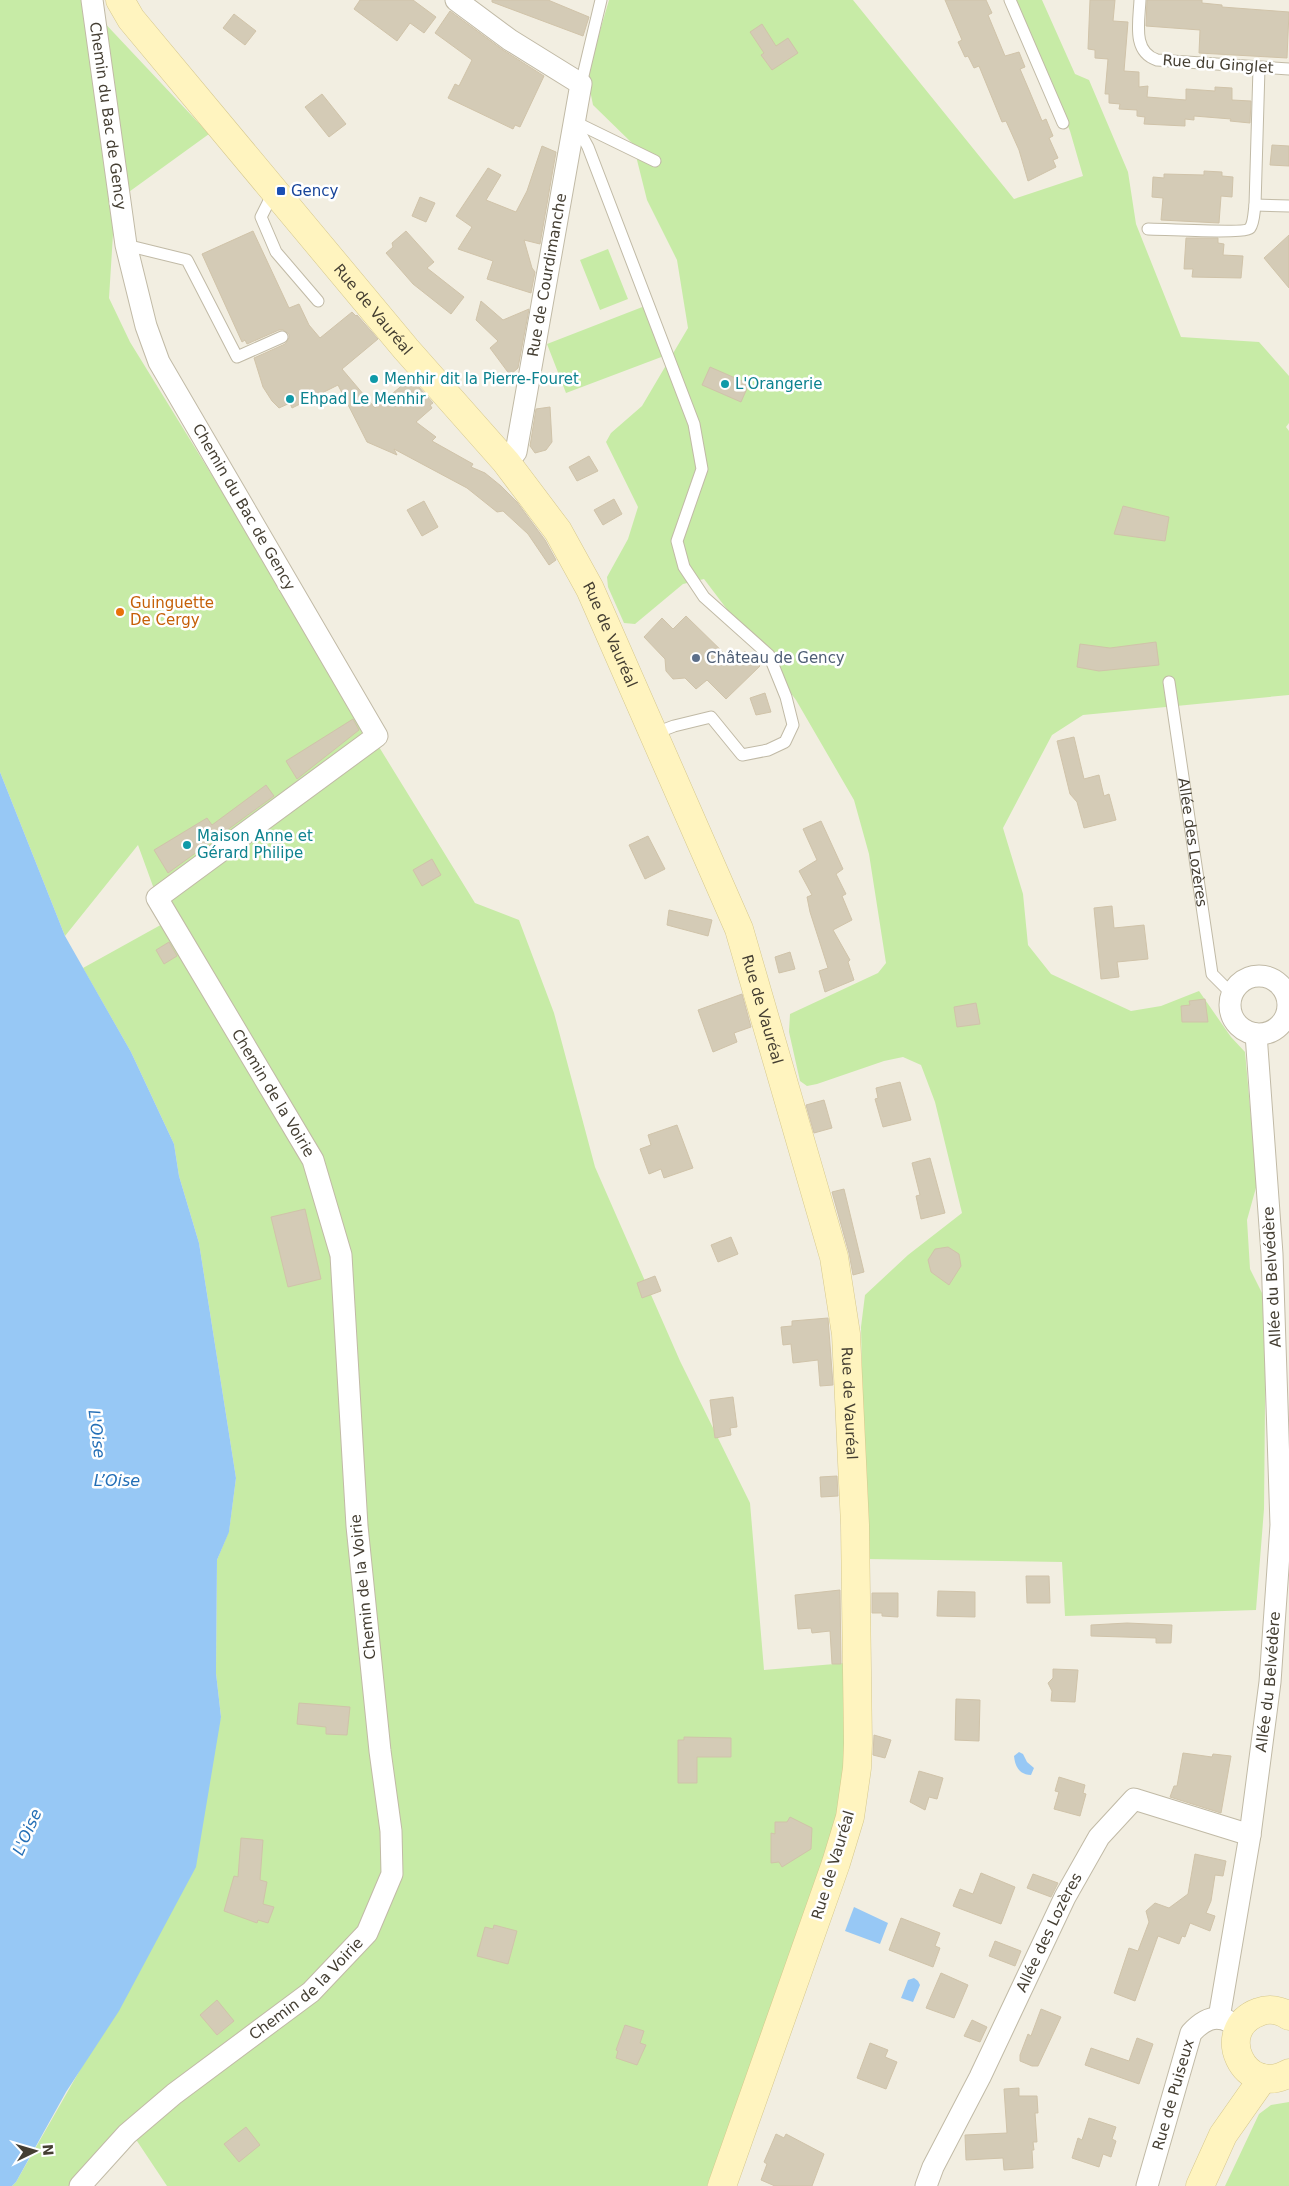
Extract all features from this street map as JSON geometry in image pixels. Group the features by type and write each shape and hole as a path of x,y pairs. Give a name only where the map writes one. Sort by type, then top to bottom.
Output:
{"street":[{"name":"Chemin du Bac de Gency","path":"92,0 126,245 146,326 159,362 377,736 157,898"},
{"name":"Rue de Vauréal","path":"120,0 131,19 406,349 506,462 558,531 590,589 739,929 834,1257 846,1334 855,1515 857,1768 850,1817 836,1863 722,2186"},
{"path":"456,0 510,40 581,84"},
{"name":"Rue de Courdimanche","path":"506,462 516,452 581,84"},
{"name":"Chemin de la Voirie","path":"80,2186 127,2134 174,2094 312,1992 368,1933 392,1874 391,1832 380,1751 357,1526 341,1255 313,1160 157,898"},
{"path":"1258,976 1276,981 1283,988 1288,1006 1282,1024 1274,1030 1256,1034 1243,1029 1233,1018 1230,1010 1232,994 1242,981 1258,976"},
{"name":"Allée du Belvédère","path":"1231,2037 1223,1996 1250,1835 1270,1682 1281,1525 1272,1254 1256,1034"},
{"name":"Allée des Lozères","path":"926,2186 933,2167 980,2077 1064,1896 1099,1837 1134,1799 1250,1835"},
{"path":"1223,1996 1232,2005 1243,2011 1256,2013 1274,2010 1289,2016"},
{"path":"1223,2135 1231,2037 1244,2021 1256,2013"},
{"name":"Rue de Puiseux","path":"1147,2186 1182,2057 1191,2033 1205,2021 1231,2037"},
{"path":"1231,2037 1244,2068 1253,2075 1276,2075"},
{"path":"1200,2186 1223,2135 1276,2075"}],"lane":[{"path":"581,84 601,0"},
{"path":"1010,0 1063,123"},
{"name":"Rue du Ginglet","path":"1140,0 1140,42 1143,52 1149,58 1289,69"},
{"path":"1148,229 1232,231 1247,230 1251,227 1255,205 1260,68"},
{"path":"575,122 655,162"},
{"path":"575,122 588,147 694,424 702,469 678,541 684,568 704,598 769,655 786,698 793,725 785,742 768,750 742,755 711,717 653,734"},
{"path":"274,191 261,217 276,252 318,301"},
{"path":"1255,205 1289,206"},
{"path":"126,245 187,260 237,357 282,337"},
{"name":"Allée des Lozères","path":"1169,682 1212,974 1232,994"}],"green space":[{"path":"0,0 83,0 209,134 115,202 109,298 130,342 475,903 519,920 554,1013 595,1167 680,1361 750,1503 764,1670 846,1663 845,1797 735,2113 707,2186 167,2186 137,2141 125,2129 71,2186 12,2186 84,2063 221,1717 216,1673 217,1560 229,1531 236,1478 199,1243 179,1176 174,1144 131,1052 83,968 166,922 138,845 65,936 0,772"},
{"path":"609,0 853,0 1014,199 1083,176 1070,131 1015,0 1042,0 1075,74 1089,80 1128,172 1136,224 1181,337 1259,342 1289,376 1289,423 1286,427 1289,431 1289,695 1083,715 1052,735 1003,828 1023,894 1028,945 1051,974 1131,1011 1161,1006 1199,991 1231,1037 1245,1052 1257,1184 1247,1220 1250,1269 1266,1301 1264,1509 1256,1610 1065,1616 1062,1562 866,1559 861,1327 865,1295 908,1255 962,1213 935,1102 921,1065 903,1057 884,1061 817,1084 807,1086 800,1081 789,1032 790,1014 878,973 886,963 869,854 854,800 796,700 704,579 683,584 635,624 624,623 608,587 607,577 628,539 638,507 606,442 611,433 642,406 688,328 677,260 647,200 633,144 593,105 587,75"},
{"path":"608,249 628,299 600,310 580,260"},
{"path":"645,306 664,356 566,393 547,344"},
{"path":"1289,2102 1289,2186 1225,2186 1259,2114 1271,2105"}],"water":[{"name":"L’Oise","path":"0,772 65,936 131,1052 174,1144 179,1176 199,1243 236,1478 229,1532 217,1560 216,1673 221,1717 196,1867 119,2011 66,2092 12,2186 0,2186"},
{"path":"1019,1752 1023,1754 1027,1762 1034,1768 1031,1775 1024,1774 1017,1767 1014,1756"},
{"path":"854,1907 888,1923 880,1944 845,1931"},
{"path":"914,1978 920,1985 913,2002 901,1998 908,1980"}],"building":[{"path":"360,0 413,0 436,17 424,33 410,23 397,41 354,9"},
{"path":"492,0 548,0 589,17 583,36 492,2"},
{"path":"945,0 986,0 992,13 988,15 1005,56 1019,52 1025,67 1020,69 1042,121 1046,119 1053,136 1049,138 1058,158 1053,160 1056,167 1028,181 1019,150 1006,121 1002,122 979,66 974,68 968,56 965,57 958,42 962,40"},
{"path":"1090,0 1115,0 1113,21 1128,22 1124,71 1139,72 1139,87 1148,86 1147,97 1186,100 1186,89 1215,91 1215,87 1232,88 1232,100 1251,101 1250,123 1230,121 1231,119 1194,116 1194,120 1185,119 1185,126 1144,124 1145,117 1137,116 1137,110 1119,109 1120,104 1109,103 1109,94 1105,94 1108,59 1095,58 1095,50 1088,49"},
{"path":"1147,0 1202,0 1202,3 1222,5 1222,7 1289,12 1287,58 1199,53 1200,30 1146,26"},
{"path":"450,11 503,50 544,76 520,127 515,125 513,129 448,98 455,84 459,86 472,60 435,33"},
{"path":"234,14 256,31 245,45 223,28"},
{"path":"762,24 776,46 788,38 798,53 772,70 761,55 764,53 750,32"},
{"path":"322,94 346,124 329,137 305,107"},
{"path":"1272,145 1289,146 1289,166 1270,165"},
{"path":"542,146 556,152 540,244 524,240 532,268 535,272 531,293 487,279 493,261 458,249 472,227 456,216 488,168 501,175 486,200 516,212 527,191"},
{"path":"1204,171 1222,172 1222,176 1233,177 1232,197 1221,196 1219,223 1161,220 1163,198 1152,197 1153,177 1164,178 1164,174 1204,175"},
{"path":"420,197 435,203 426,222 412,216"},
{"name":"Ehpad Le Menhir","path":"253,231 289,308 299,304 309,325 320,338 352,312 357,315 378,339 342,369 375,408 411,378 433,403 430,405 432,408 416,422 436,437 432,441 473,464 471,467 485,473 501,486 517,502 545,540 556,560 549,565 528,534 503,511 497,512 467,488 394,449 397,455 367,442 338,385 292,408 290,403 279,408 272,401 263,387 254,358 285,344 289,334 279,330 247,344 245,340 242,342 202,254"},
{"path":"406,231 434,262 427,268 464,297 451,314 413,284 386,253 393,247 392,243"},
{"path":"1289,235 1289,288 1264,258"},
{"path":"1186,238 1218,238 1218,243 1224,244 1223,255 1243,256 1241,278 1192,277 1193,269 1184,269"},
{"path":"481,301 503,320 529,309 518,368 510,375 490,348 498,341 476,320"},
{"name":"L'Orangerie","path":"710,367 749,384 741,402 702,385"},
{"path":"550,407 552,442 546,450 535,453 530,446 536,409"},
{"path":"589,456 598,471 577,481 569,467"},
{"path":"614,499 622,514 603,525 594,510"},
{"path":"424,501 438,527 422,536 407,510"},
{"path":"1123,506 1169,517 1165,541 1114,534"},
{"name":"Château de Gency","path":"686,616 733,662 745,651 760,666 726,699 707,680 696,689 685,678 673,679 666,671 665,659 644,637 662,618 673,629"},
{"path":"1156,642 1159,665 1099,671 1077,667 1080,644 1110,648"},
{"path":"765,693 771,712 756,715 750,698"},
{"path":"353,719 359,730 297,779 286,761"},
{"path":"1074,737 1084,779 1099,775 1104,796 1109,794 1116,820 1084,828 1077,802 1070,794 1057,741"},
{"name":"Maison Anne et Gérard Philipe","path":"266,785 274,796 168,873 154,850 207,818 212,825"},
{"path":"821,821 843,869 836,874 846,894 842,896 852,920 833,930 850,960 848,962 854,980 825,992 819,971 828,968 810,912 807,897 812,895 799,871 817,860 803,829"},
{"path":"648,836 665,869 645,879 629,845"},
{"path":"432,859 441,875 422,886 413,870"},
{"path":"1112,906 1114,928 1144,925 1148,959 1117,962 1119,977 1101,979 1094,908"},
{"path":"669,910 712,920 708,936 667,925"},
{"path":"169,942 177,956 164,964 156,950"},
{"path":"790,952 795,969 779,973 775,957"},
{"path":"742,994 751,1027 734,1033 737,1042 713,1052 698,1010"},
{"path":"1205,999 1208,1022 1182,1022 1181,1006 1190,1005 1189,1001"},
{"path":"976,1003 980,1024 957,1027 954,1007"},
{"path":"900,1082 911,1120 883,1127 875,1099 878,1098 876,1088"},
{"path":"824,1100 832,1128 814,1133 806,1105"},
{"path":"677,1125 693,1168 664,1178 661,1169 649,1174 640,1149 651,1145 648,1135"},
{"path":"930,1158 945,1213 921,1219 916,1196 920,1195 912,1163"},
{"path":"844,1189 864,1272 853,1275 849,1253 832,1192"},
{"path":"305,1209 321,1279 288,1287 271,1217"},
{"path":"731,1237 738,1254 718,1262 711,1245"},
{"path":"948,1247 959,1254 961,1266 949,1285 931,1272 928,1260 935,1249"},
{"path":"655,1276 661,1291 642,1298 637,1283"},
{"path":"828,1318 833,1385 820,1386 818,1360 793,1363 791,1344 783,1345 781,1327 792,1326 792,1321"},
{"path":"733,1397 737,1427 730,1428 731,1435 715,1438 710,1400"},
{"path":"837,1476 838,1496 821,1497 820,1477"},
{"path":"1026,1576 1049,1576 1050,1603 1027,1603"},
{"path":"840,1590 841,1664 832,1664 830,1631 812,1633 811,1628 798,1629 795,1595"},
{"path":"938,1591 975,1592 975,1617 937,1616"},
{"path":"872,1593 898,1593 898,1617 882,1616 882,1613 872,1613"},
{"path":"1127,1623 1172,1625 1171,1643 1156,1643 1156,1638 1091,1636 1091,1625"},
{"path":"1053,1669 1078,1670 1075,1702 1051,1701 1052,1691 1048,1683 1053,1678"},
{"path":"956,1699 980,1700 979,1741 955,1740"},
{"path":"299,1703 350,1707 347,1735 326,1734 326,1727 297,1724"},
{"path":"874,1735 891,1740 885,1758 873,1755"},
{"path":"684,1737 731,1738 731,1757 697,1757 697,1783 678,1783 678,1740 684,1740"},
{"path":"1183,1753 1212,1757 1213,1754 1231,1756 1221,1813 1170,1797 1174,1786 1177,1786"},
{"path":"919,1771 943,1778 937,1799 929,1797 925,1810 910,1802"},
{"path":"1059,1777 1085,1785 1083,1793 1086,1794 1080,1816 1054,1809 1059,1792 1055,1791"},
{"path":"790,1817 812,1828 811,1849 782,1867 779,1862 771,1863 771,1833 775,1834 775,1822 787,1822"},
{"path":"241,1838 263,1840 260,1880 267,1882 263,1904 274,1907 268,1923 258,1920 257,1923 224,1911 234,1876 238,1877"},
{"path":"1195,1854 1226,1861 1223,1876 1215,1875 1211,1901 1206,1913 1215,1916 1210,1931 1190,1923 1185,1937 1182,1936 1179,1944 1158,1936 1135,2001 1114,1993 1129,1948 1138,1951 1149,1922 1146,1911 1155,1903 1169,1908 1188,1894"},
{"path":"981,1873 1015,1887 1001,1924 953,1906 960,1889 973,1894"},
{"path":"1033,1874 1058,1883 1051,1897 1027,1888"},
{"path":"901,1918 940,1933 935,1946 940,1948 933,1967 889,1950"},
{"path":"494,1925 517,1931 508,1964 477,1956 485,1927 493,1929"},
{"path":"995,1941 1021,1951 1015,1966 989,1956"},
{"path":"941,1973 968,1985 954,2018 926,2008"},
{"path":"217,2000 234,2021 217,2035 200,2015"},
{"path":"1041,2009 1061,2017 1038,2066 1032,2066 1020,2061 1020,2055 1028,2034 1031,2036"},
{"path":"972,2020 987,2027 980,2042 964,2036"},
{"path":"625,2025 644,2031 640,2043 646,2045 637,2065 616,2058 618,2051 616,2050"},
{"path":"1137,2038 1153,2044 1139,2084 1085,2065 1091,2048 1129,2061"},
{"path":"870,2043 888,2050 885,2057 897,2062 886,2089 857,2078"},
{"path":"1019,2088 1019,2096 1037,2096 1038,2113 1035,2113 1037,2142 1033,2142 1033,2168 1004,2170 1003,2158 966,2160 965,2135 1007,2133 1004,2089"},
{"path":"1089,2118 1116,2127 1112,2139 1116,2141 1111,2157 1103,2154 1099,2167 1072,2158 1078,2138 1082,2140"},
{"path":"246,2127 260,2145 239,2162 224,2144"},
{"path":"776,2134 784,2138 786,2134 824,2154 812,2186 775,2186 761,2180 767,2164 764,2162"}],"place":[{"name":"Gency","path":"281,191"},
{"name":"Menhir dit la Pierre-Fouret","path":"374,379"},
{"name":"L'Orangerie","path":"725,384"},
{"name":"Ehpad Le Menhir","path":"290,399"},
{"name":"Guinguette De Cergy","path":"120,612"},
{"name":"Château de Gency","path":"696,658"},
{"name":"Maison Anne et Gérard Philipe","path":"187,845"}],"water label":[{"name":"L'Oise","path":"97,1434"},
{"name":"L'Oise","path":"27,1832"}]}
